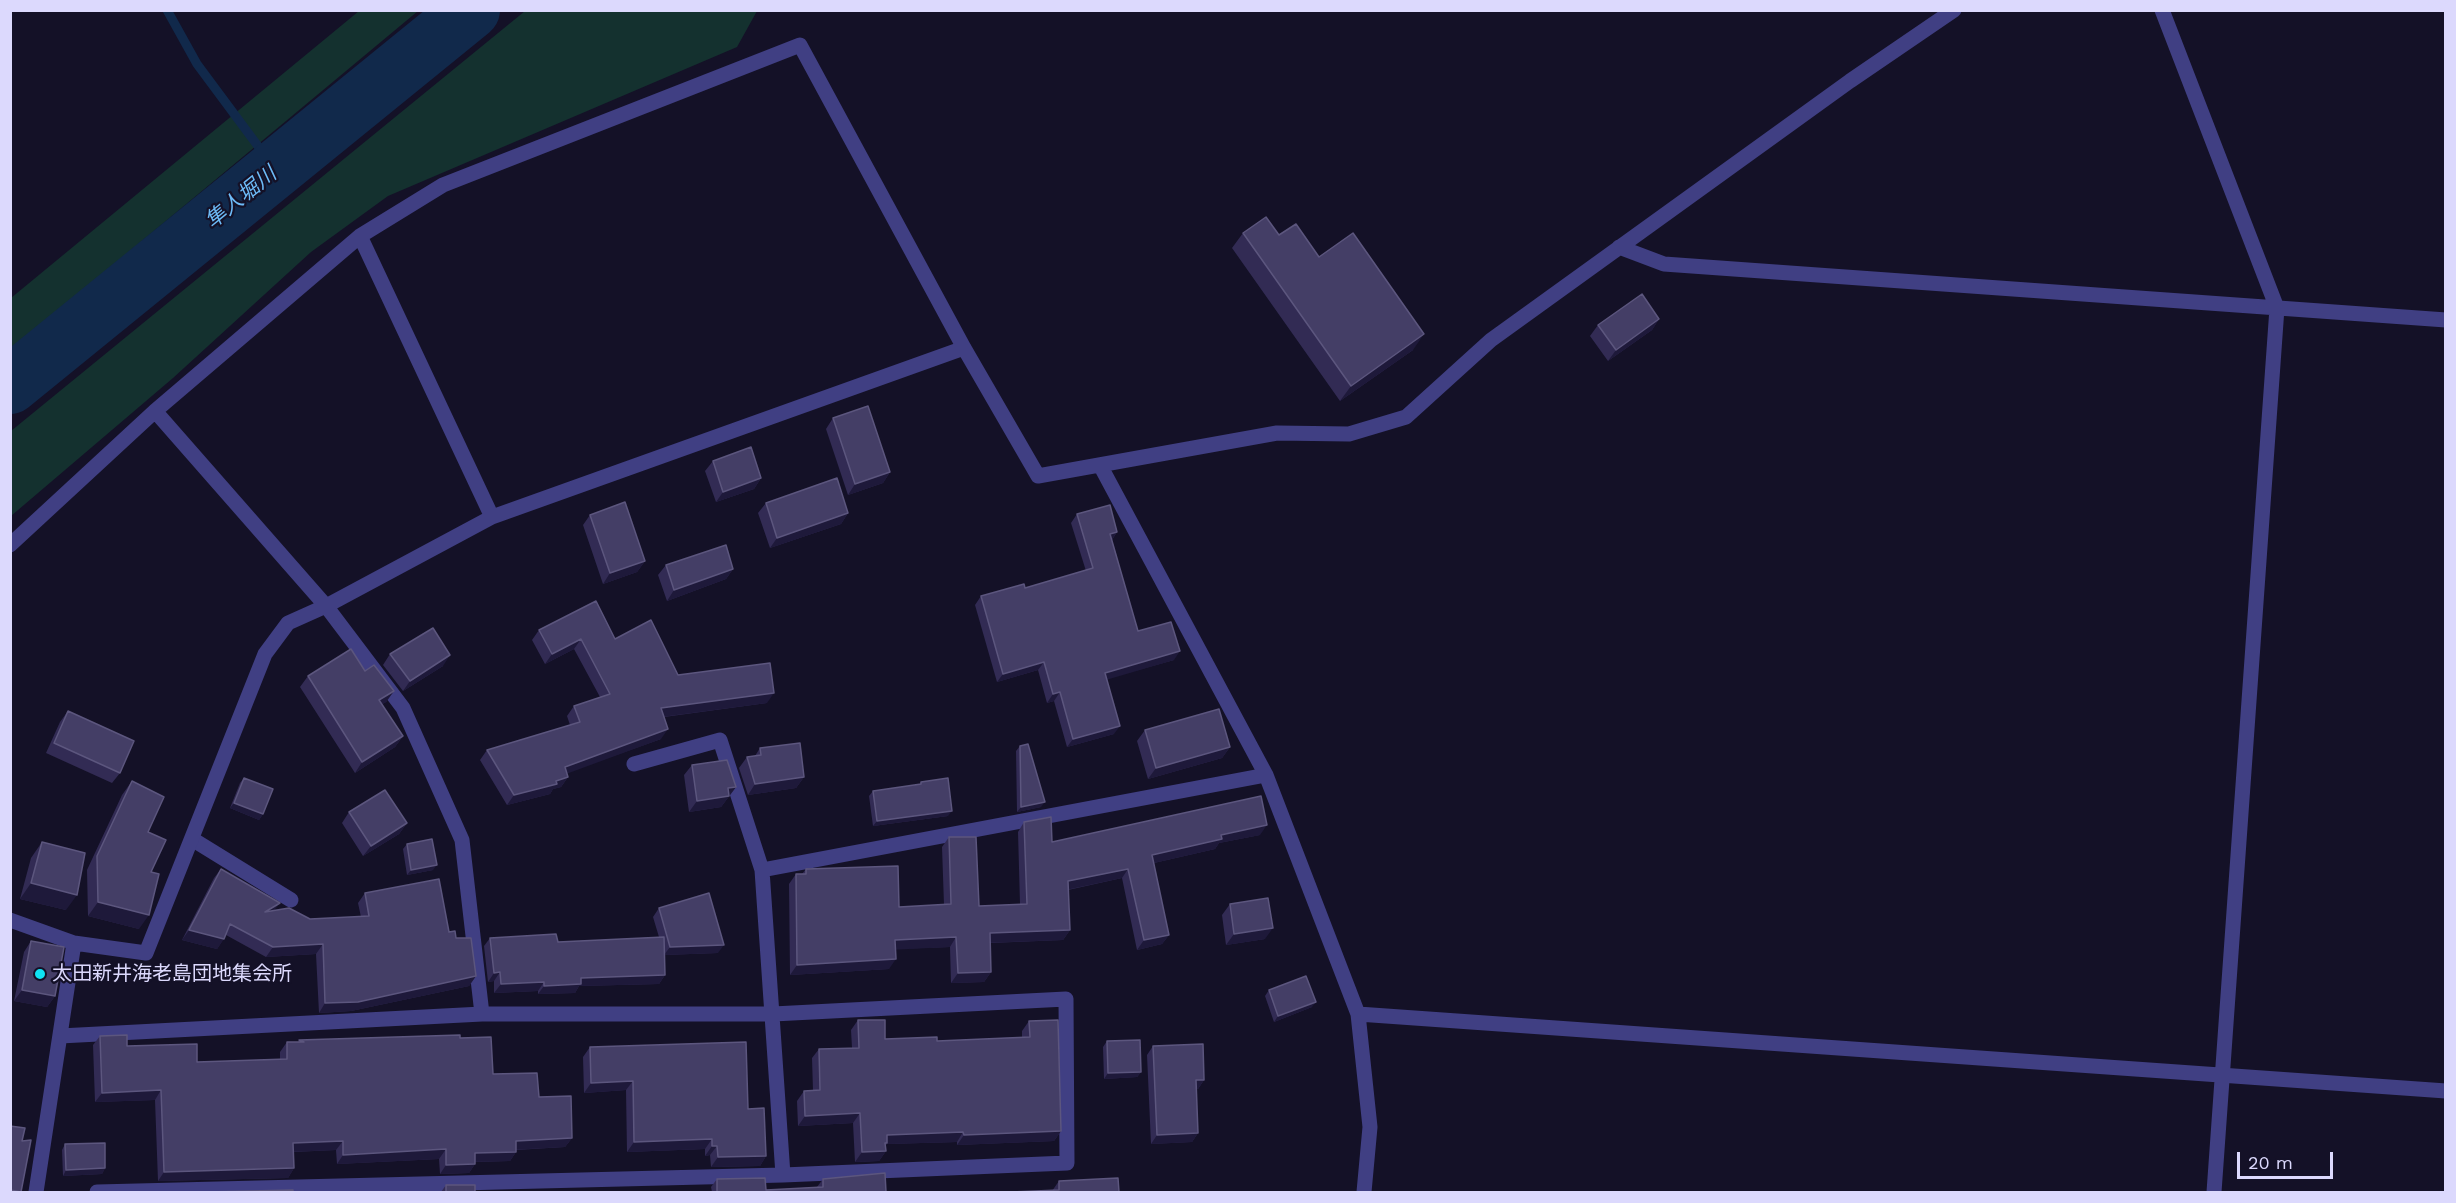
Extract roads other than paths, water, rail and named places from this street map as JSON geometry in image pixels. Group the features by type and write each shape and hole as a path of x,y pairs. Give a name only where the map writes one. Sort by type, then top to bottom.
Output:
{"street":[{"path":"10,545 155,411 360,236 443,185 800,45 964,348 1038,476 1276,433 1349,434 1406,417 1491,340 1850,81 1954,10"},
{"path":"2162,10 2277,308 2214,1192"},
{"path":"360,236 492,517"},
{"path":"1619,247 1664,264 2445,320"},
{"path":"10,920 74,943 146,953 265,654 288,623 326,606 492,517 964,348"},
{"path":"155,411 326,606 403,708 462,840 482,1014"},
{"path":"1100,465 1266,776 1358,1014 1370,1126 1364,1192"},
{"path":"634,764 720,740 762,870 783,1175"},
{"path":"762,870 1266,776"},
{"path":"192,839 291,900"},
{"path":"36,1192 74,943"},
{"path":"60,1036 482,1014 773,1014 1066,999 1067,1163 783,1175 98,1192"},
{"path":"1358,1014 2445,1091"}],"waterway":[{"path":"167,10 197,64 275,169"},
{"name":"隼人堀川","path":"10,385 471,10"}],"place":[{"name":"太田新井海老島団地集会所","path":"40,974"}]}
